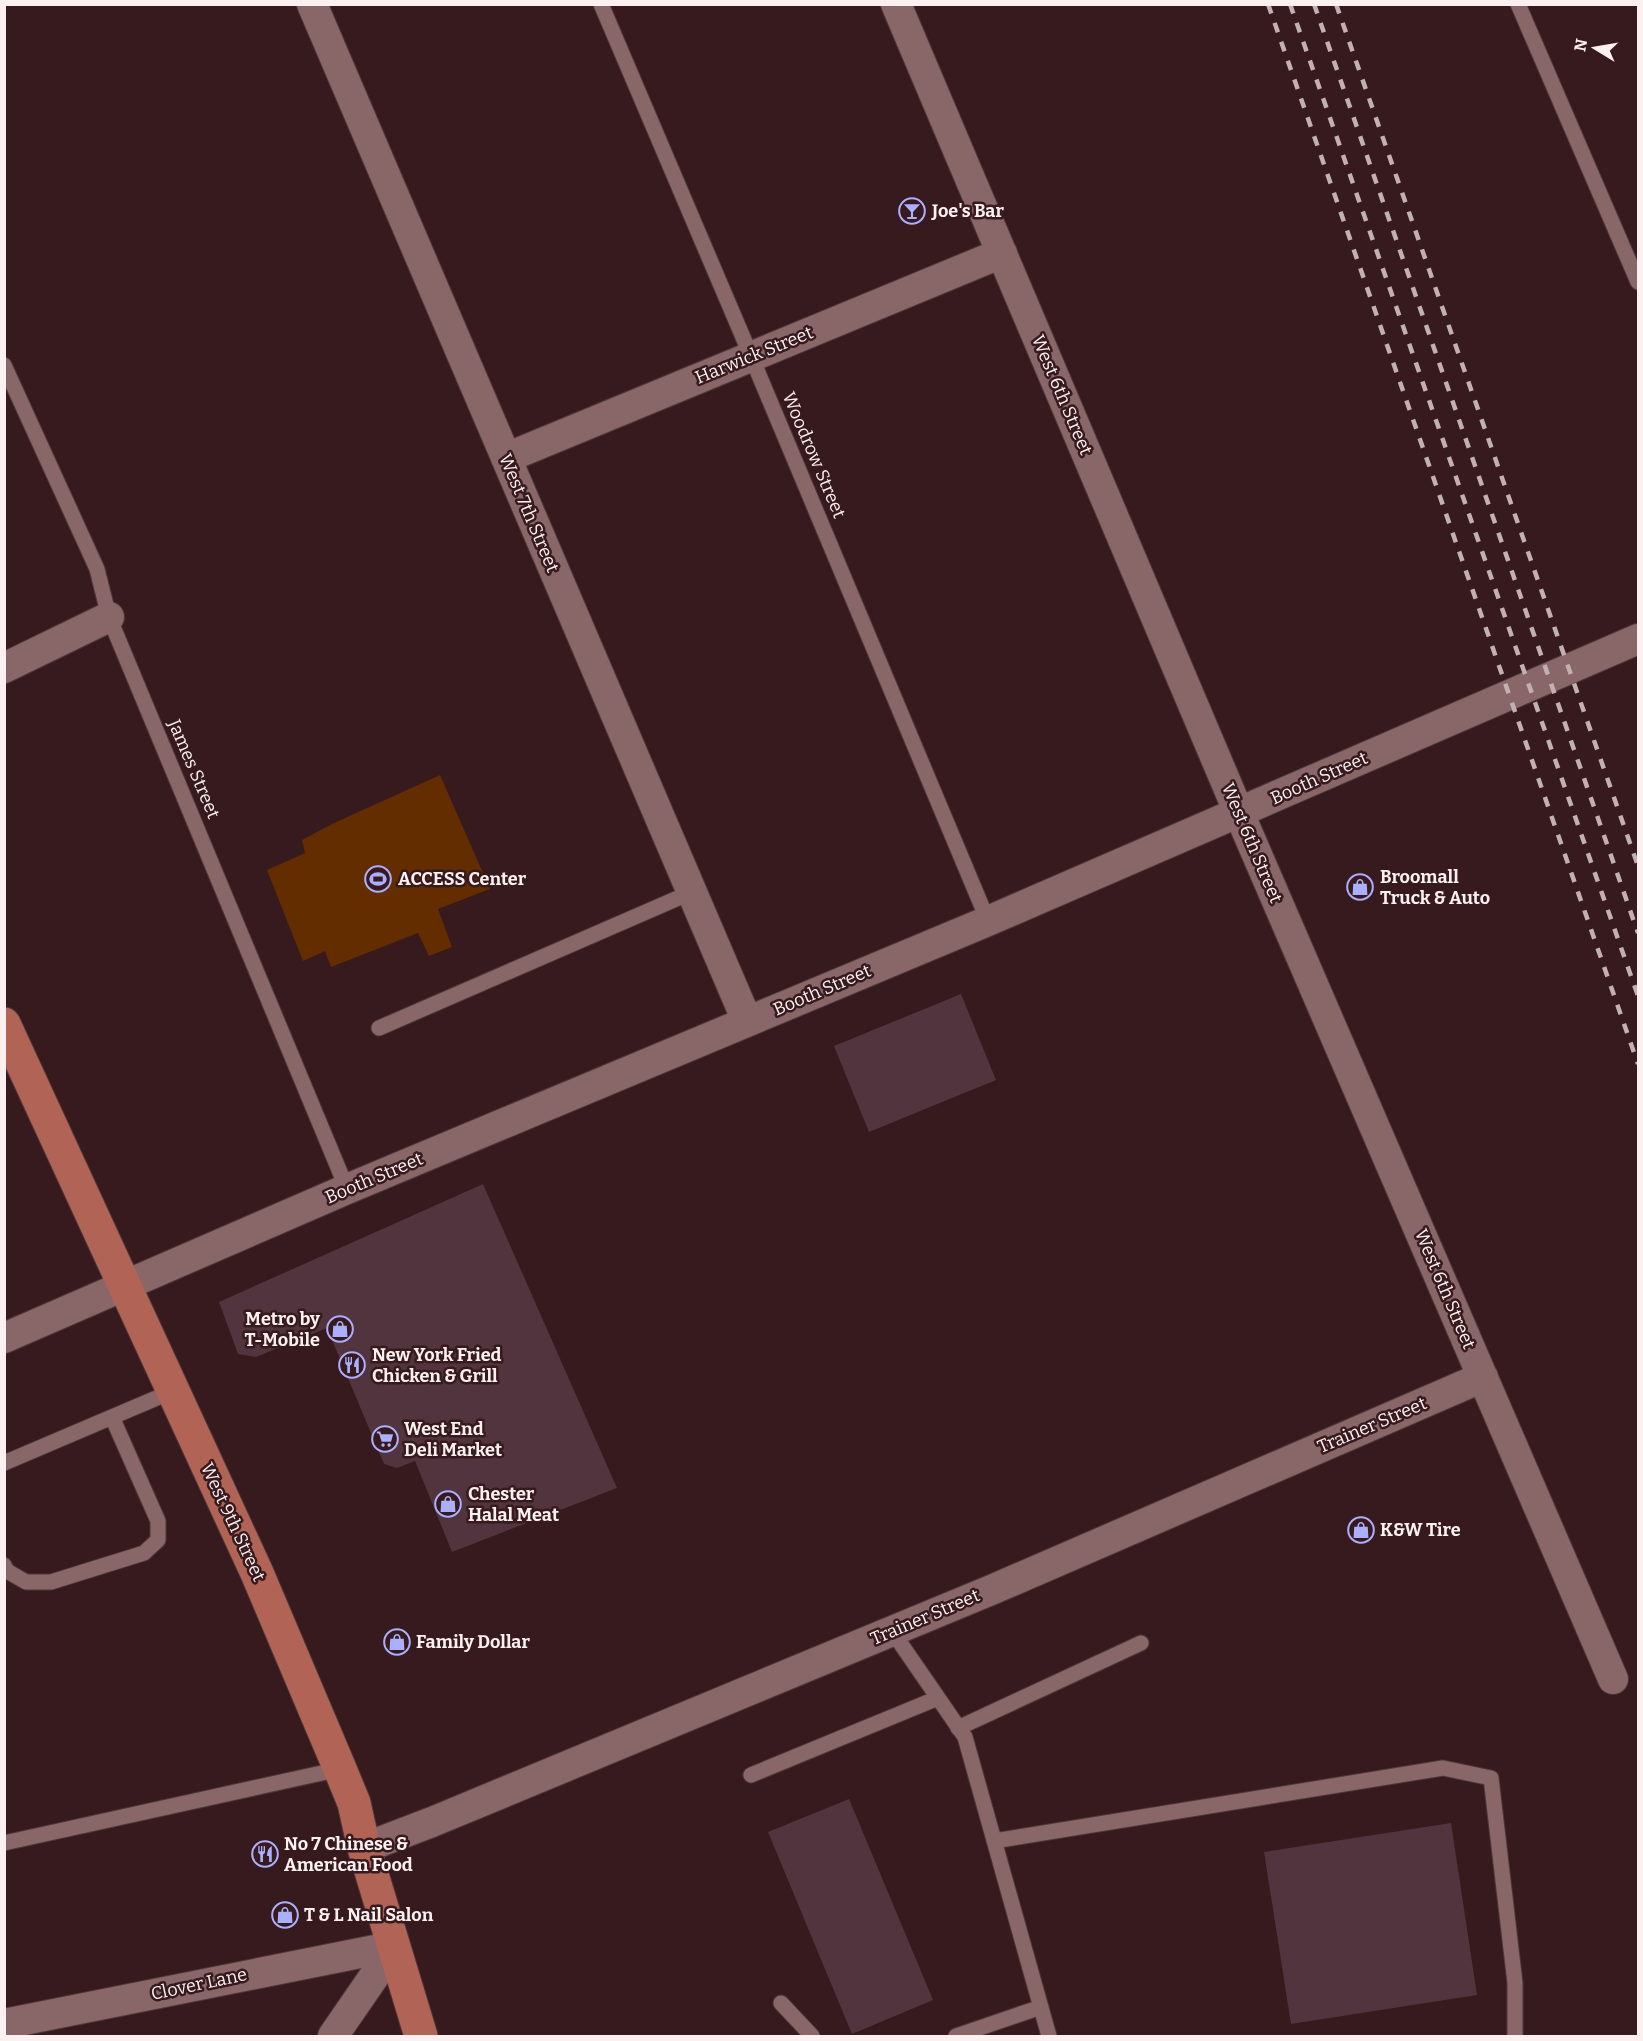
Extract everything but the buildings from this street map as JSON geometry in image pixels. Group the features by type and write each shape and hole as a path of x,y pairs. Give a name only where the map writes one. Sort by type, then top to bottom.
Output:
{"main road":[{"name":"West 9th Street","path":"4,1023 257,1573 354,1803 364,1848 421,2037"}],"street":[{"name":"West 7th Street","path":"312,4 747,1021"},
{"name":"West 6th Street","path":"896,4 1239,813 1613,1679"},
{"name":"Harwick Street","path":"506,458 1002,253"},
{"path":"4,668 109,617"},
{"name":"Booth Street","path":"4,1338 347,1189 988,921 1638,639"},
{"name":"Trainer Street","path":"364,1848 432,1822 892,1631 1483,1377"},
{"path":"333,2037 395,1946"},
{"name":"Clover Lane","path":"4,2024 34,2027 395,1946"}],"lane":[{"name":"Woodrow Street","path":"601,4 988,921"},
{"path":"1518,4 1638,282"},
{"name":"James Street","path":"4,364 97,569 109,617 347,1189"},
{"path":"379,1029 692,892"},
{"path":"4,1463 173,1391"},
{"path":"4,1565 7,1571 26,1582 51,1582 144,1553 158,1540 158,1521 112,1417"},
{"path":"892,1631 965,1737 1049,2037"},
{"path":"958,1728 1141,1643"},
{"path":"751,1775 938,1698"},
{"path":"994,1842 1443,1768 1491,1779 1515,1983 1515,2037"},
{"path":"4,1843 340,1769"},
{"path":"781,2003 812,2037"},
{"path":"956,2037 1041,2007"}],"shaded area":[{"name":"ACCESS Center","path":"440,775 490,889 438,909 452,947 429,956 418,933 331,967 325,951 303,961 267,870 305,853 302,840"}],"railway":[{"path":"1268,4 1638,1064"},
{"path":"1290,4 1638,996"},
{"path":"1314,4 1638,933"},
{"path":"1336,4 1638,866"}],"place":[{"name":"Joe's Bar","path":"912,211"},
{"name":"ACCESS Center","path":"378,879"},
{"name":"Broomall Truck & Auto","path":"1360,887"},
{"name":"Metro by T-Mobile","path":"340,1329"},
{"name":"New York Fried Chicken & Grill","path":"352,1365"},
{"name":"West End Deli Market","path":"385,1439"},
{"name":"Chester Halal Meat","path":"448,1504"},
{"name":"K&W Tire","path":"1361,1530"},
{"name":"Family Dollar","path":"397,1642"},
{"name":"No 7 Chinese & American Food","path":"265,1854"},
{"name":"T & L Nail Salon","path":"285,1915"}]}
